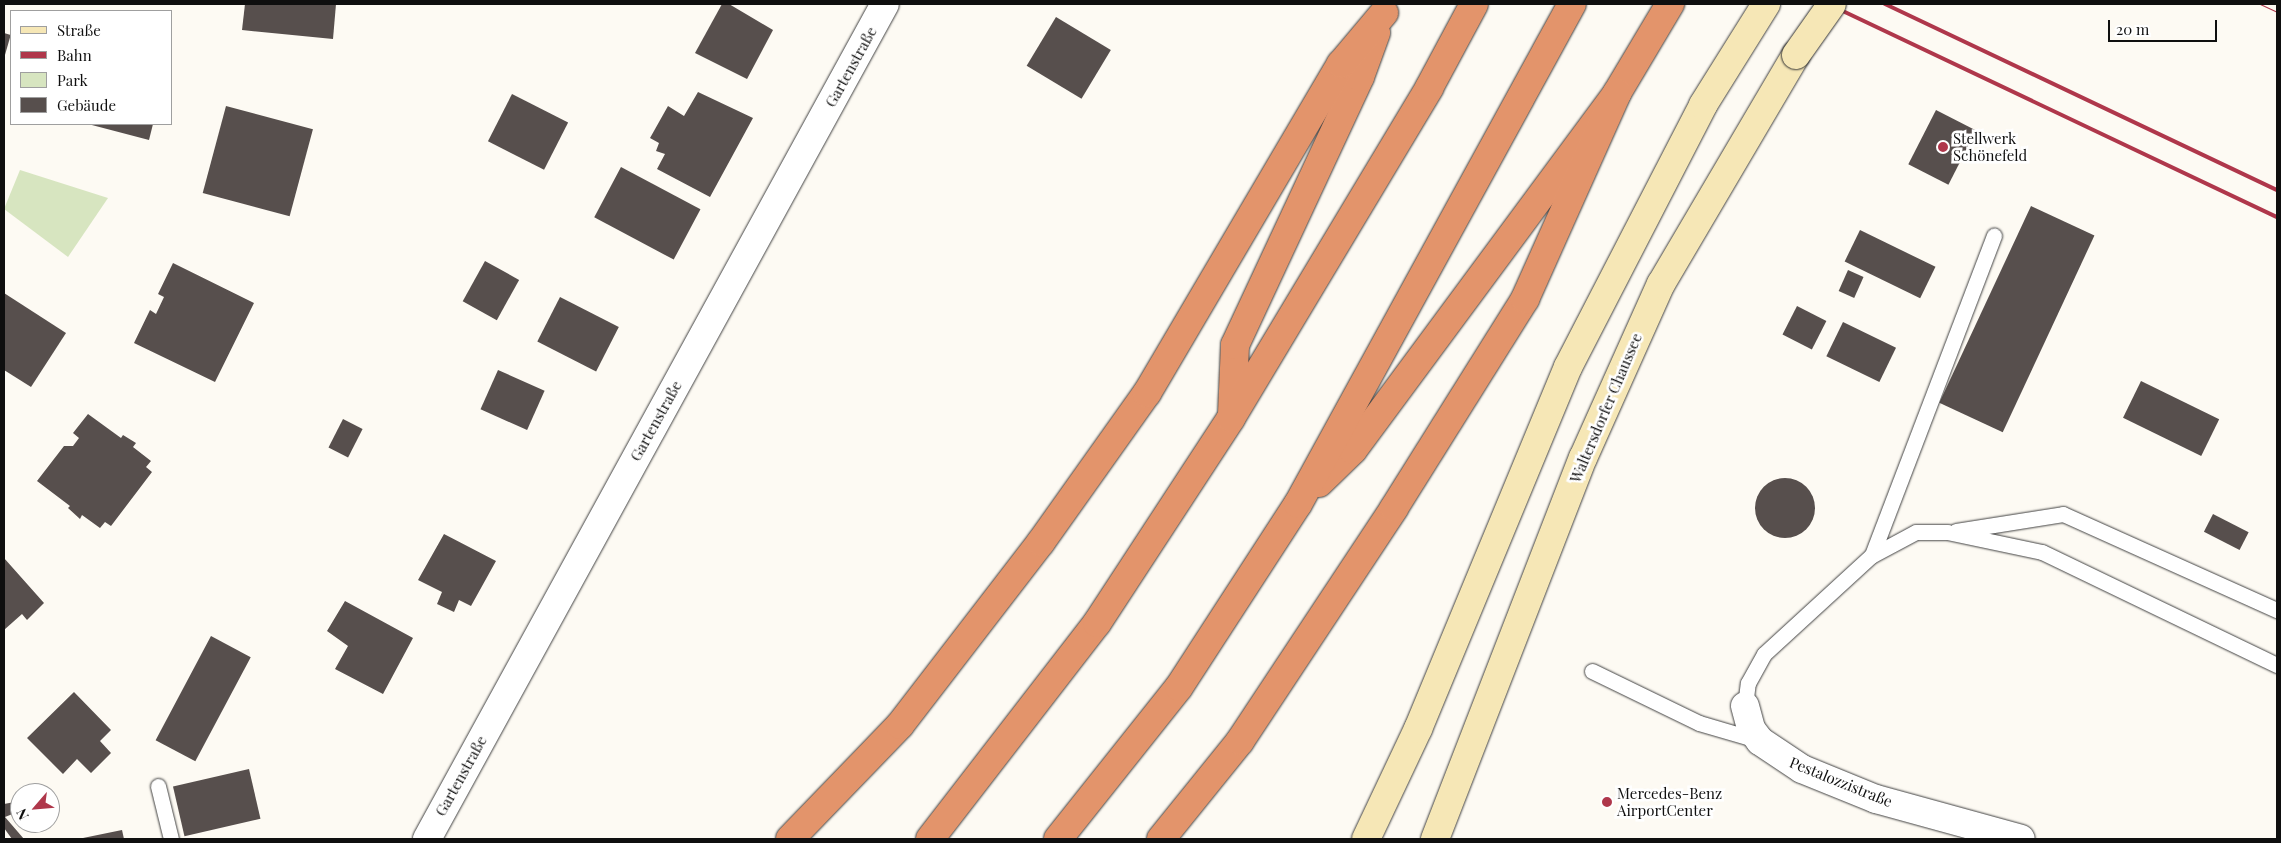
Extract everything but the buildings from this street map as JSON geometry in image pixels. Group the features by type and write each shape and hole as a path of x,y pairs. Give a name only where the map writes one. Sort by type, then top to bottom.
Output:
{"highway":[{"path":"930,839 1097,623 1231,418 1429,88 1474,4"},
{"path":"1058,839 1179,687 1298,504 1572,4"},
{"path":"1161,839 1240,740 1394,508 1525,298 1617,93 1669,4"},
{"path":"1231,418 1235,345 1360,76 1386,8"},
{"path":"790,839 900,724 1040,542 1147,393 1341,64 1386,8"},
{"path":"1298,504 1353,450 1617,93"}],"main road":[{"path":"1366,839 1418,729 1568,367 1702,104 1766,4"},
{"name":"Waltersdorfer Chaussee","path":"1435,839 1583,458 1660,284 1796,55 1832,4"}],"street":[{"name":"Gartenstraße","path":"426,839 885,4"},
{"name":"Pestalozzistraße","path":"1745,706 1751,728 1760,741 1802,769 1876,799 2021,839"}],"lane":[{"path":"1871,556 1994,235"},
{"path":"1745,706 1748,683 1764,654 1871,556 1916,532 1947,532 2063,514 2277,610"},
{"path":"1947,532 2042,552 2277,665"},
{"path":"1592,671 1699,723 1760,741"},
{"path":"158,786 171,839"}],"green space":[{"path":"20,170 108,198 68,257 4,209"}],"tram line":[{"path":"2260,4 2277,12"}],"railway":[{"path":"1828,4 2277,217"},
{"path":"1885,4 2277,190"}],"place":[{"name":"Stellwerk Schönefeld","path":"1943,147"},
{"name":"Mercedes-Benz AirportCenter","path":"1607,802"}]}
